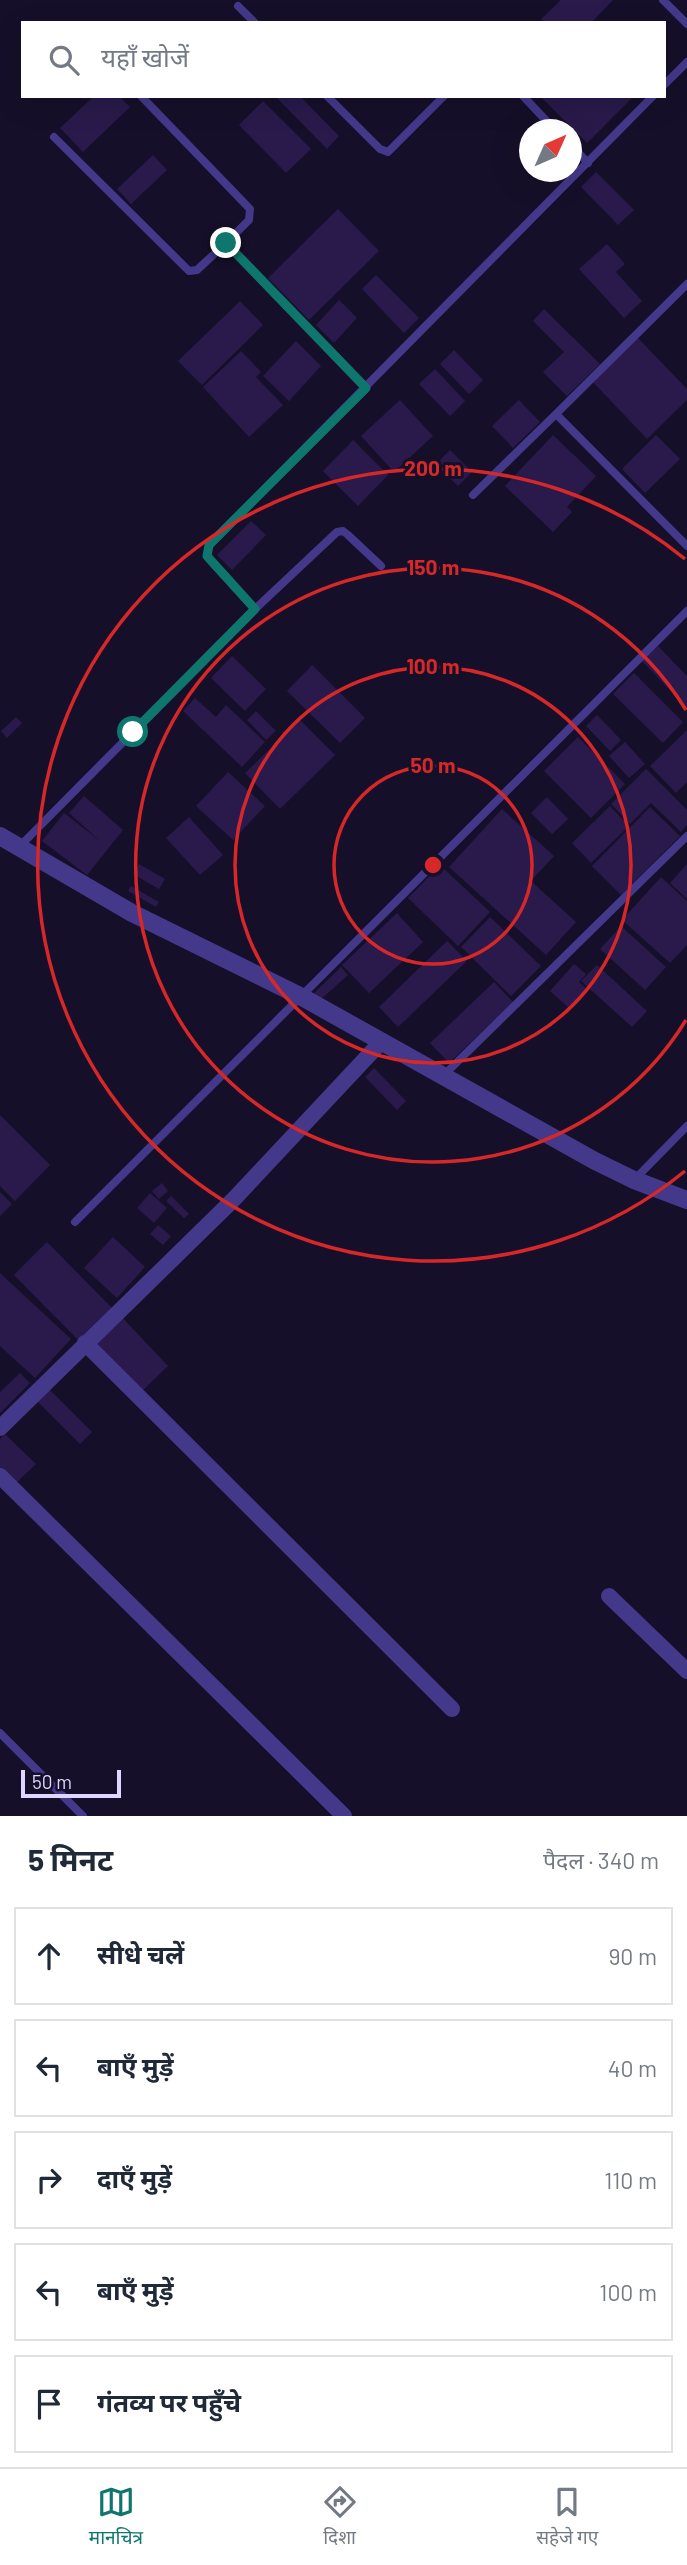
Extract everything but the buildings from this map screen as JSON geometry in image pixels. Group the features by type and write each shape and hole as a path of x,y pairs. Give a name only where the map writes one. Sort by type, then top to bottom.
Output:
{"street":[{"path":"0,835 132,913 302,997 595,1161 634,1180 687,1200"},
{"path":"0,1428 234,1199 382,1041"},
{"path":"85,1343 452,1709"},
{"path":"0,1476 344,1816"},
{"path":"609,1596 687,1671"}],"lane":[{"path":"663,0 687,24"},
{"path":"238,6 253,21"},
{"path":"666,83 687,62"},
{"path":"54,137 189,271 197,270 248,220 250,209 143,98"},
{"path":"329,98 380,149 388,152 442,98"},
{"path":"525,98 545,119"},
{"path":"255,609 207,556 209,545 651,98"},
{"path":"582,157 588,163"},
{"path":"226,243 366,388"},
{"path":"472,495 687,284"},
{"path":"556,414 687,546"},
{"path":"19,846 255,609 337,532 343,531 381,566"},
{"path":"75,1222 687,611"},
{"path":"443,1076 687,836"},
{"path":"634,1180 687,1126"},
{"path":"0,1733 83,1816"}],"route":[{"path":"133,732 255,609 207,556 209,545 366,388 226,243"}]}
